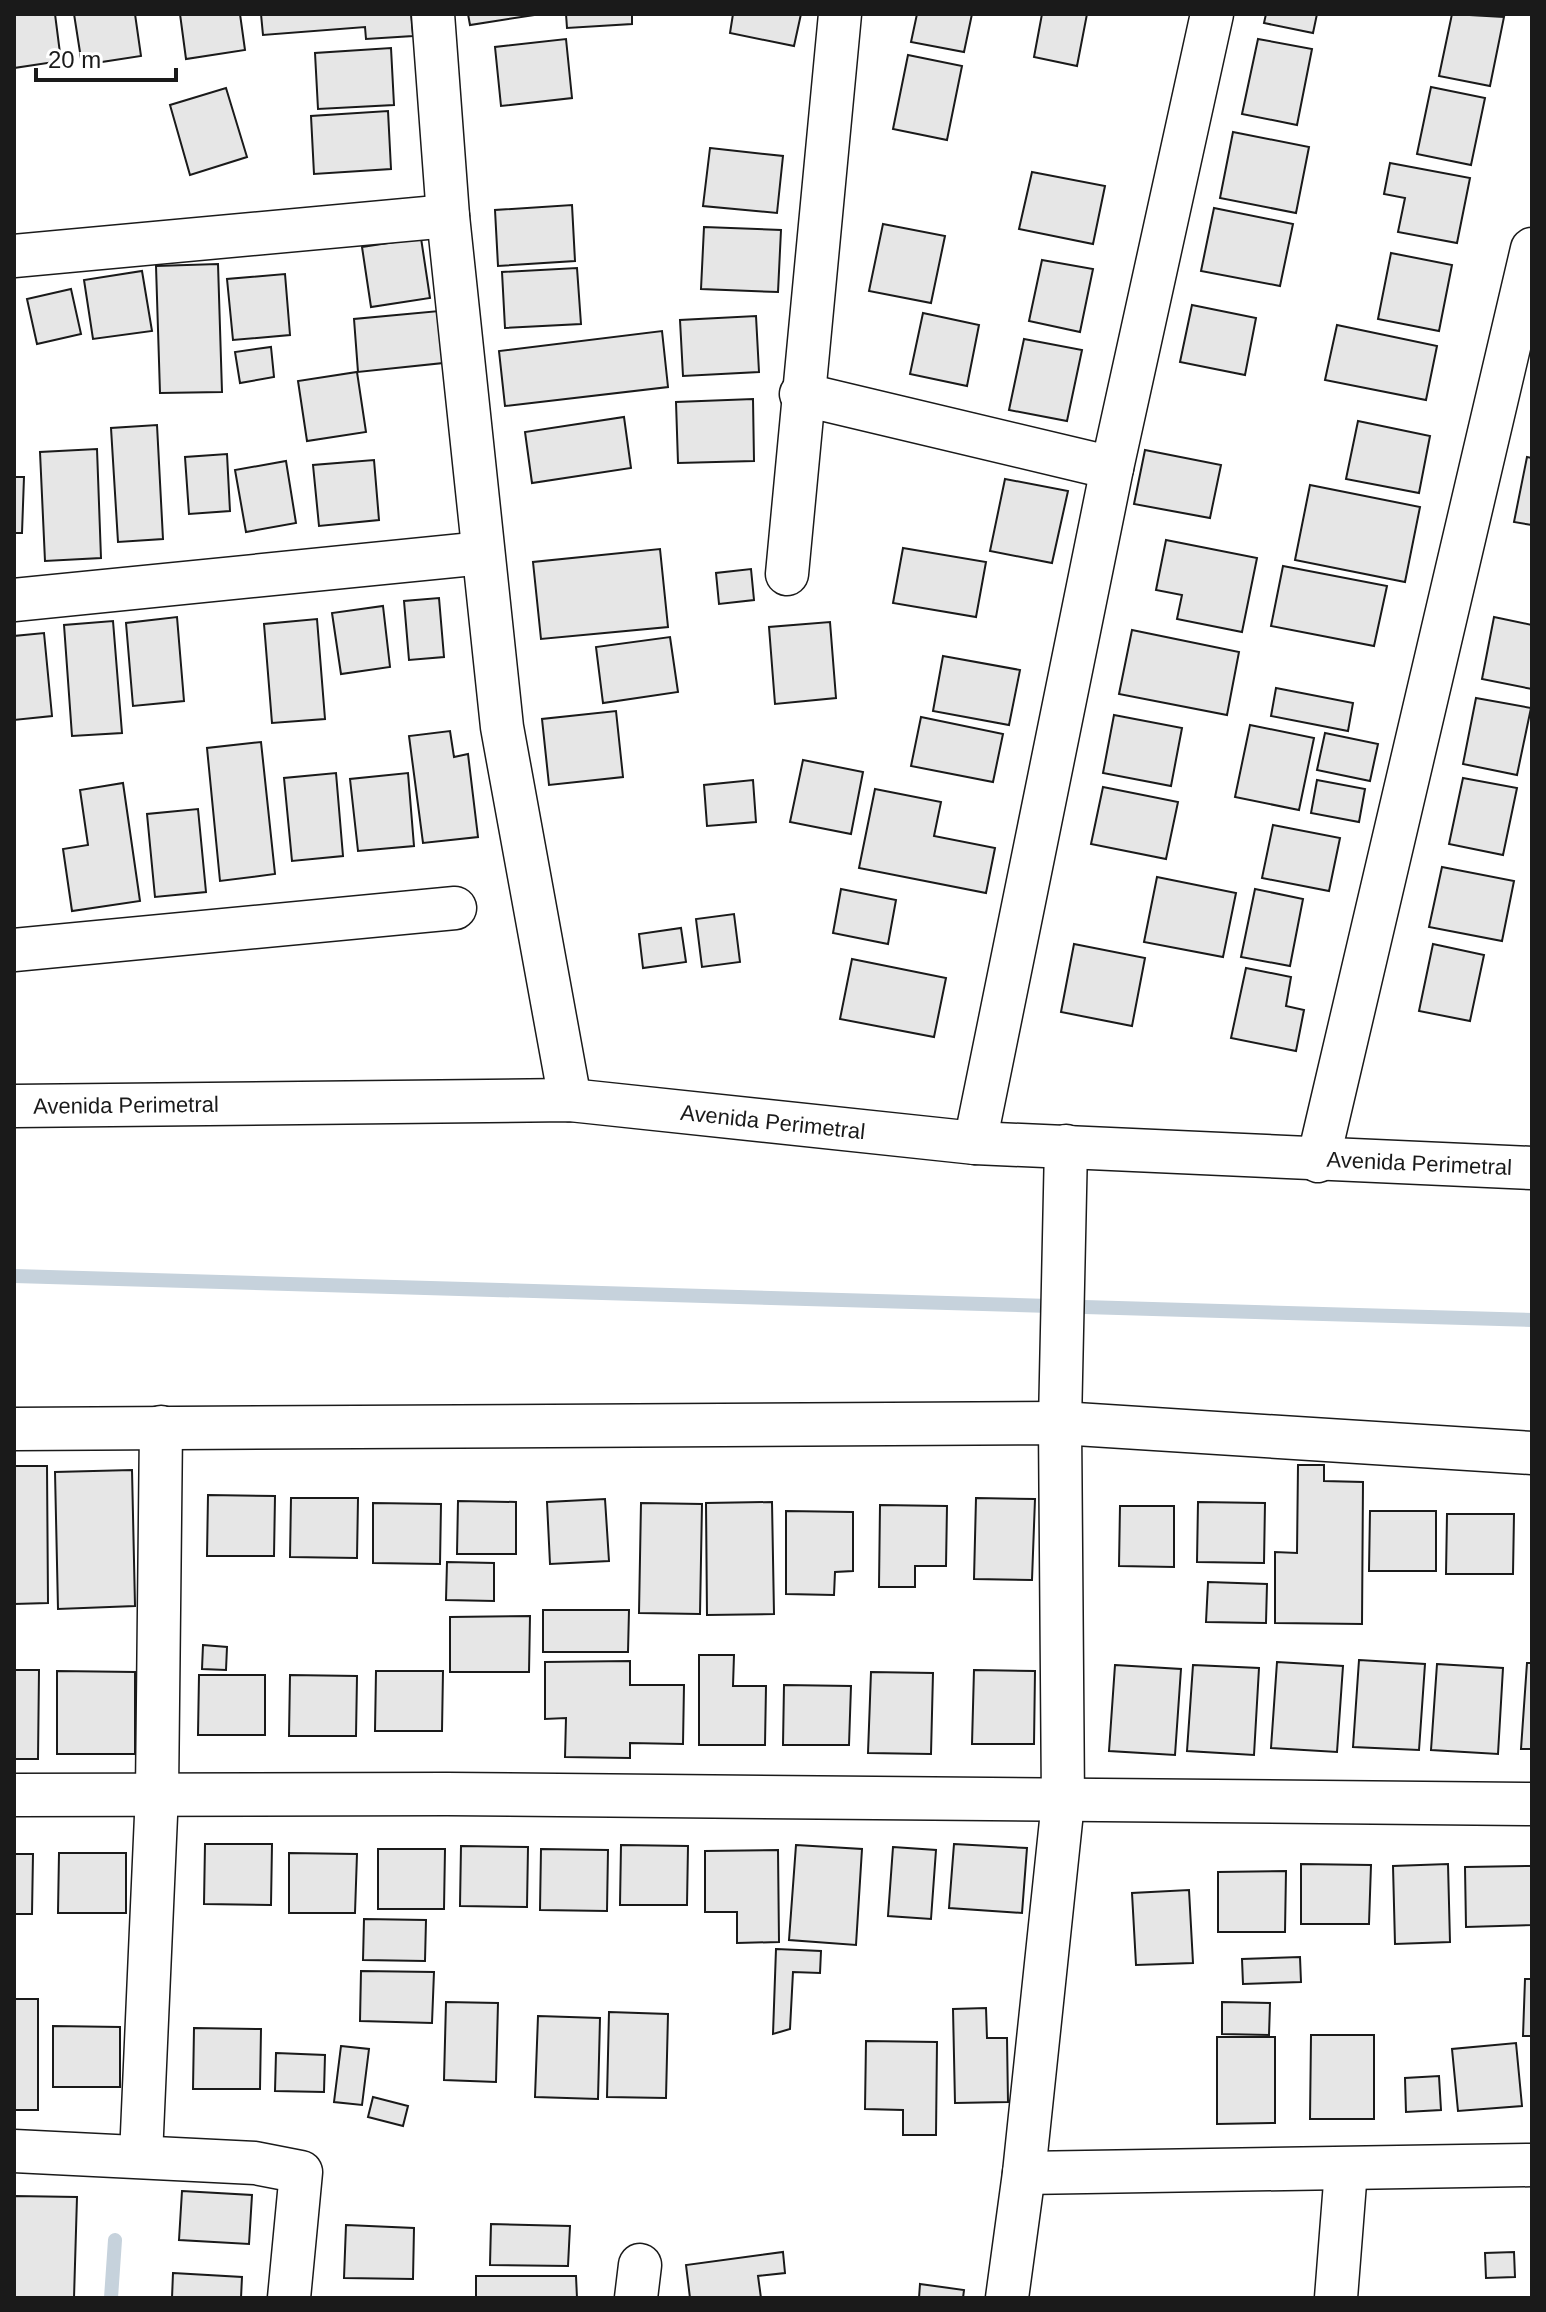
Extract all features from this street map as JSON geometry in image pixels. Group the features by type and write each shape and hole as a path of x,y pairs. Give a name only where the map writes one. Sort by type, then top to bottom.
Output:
{"street":[{"path":"433,14 448,216 502,727 570,1100"},
{"path":"787,574 801,394 840,14"},
{"path":"975,1143 1112,468 1212,14"},
{"path":"14,256 448,216"},
{"path":"1318,1161 1532,249"},
{"path":"801,394 1112,468"},
{"path":"14,600 483,553"},
{"path":"14,950 455,908"},
{"name":"Avenida Perimetral","path":"14,1106 570,1100 975,1143 1318,1161 1532,1168"},
{"path":"1007,2298 1024,2173 1063,1802 1060,1423 1066,1146"},
{"path":"14,1429 1060,1423 1532,1453"},
{"path":"141,2156 157,1793 161,1427"},
{"path":"14,1795 157,1793 1532,1804"},
{"path":"14,2151 255,2163 301,2172 289,2298"},
{"path":"1024,2173 1532,2165"},
{"path":"1336,2298 1346,2170"}],"building":[{"path":"14,14 55,14 61,61 14,68"},
{"path":"74,14 135,14 141,56 82,65"},
{"path":"180,14 240,14 245,50 186,59"},
{"path":"261,14 411,14 413,36 366,39 365,27 263,35"},
{"path":"468,14 541,14 470,25"},
{"path":"566,14 632,14 632,24 567,28"},
{"path":"733,14 801,14 794,46 730,33"},
{"path":"917,14 972,14 964,52 911,42"},
{"path":"1042,14 1087,14 1077,66 1034,57"},
{"path":"1266,14 1317,14 1313,33 1264,23"},
{"path":"1452,14 1504,17 1490,86 1439,76"},
{"path":"566,39 572,98 501,106 495,47"},
{"path":"1258,39 1312,49 1297,125 1242,114"},
{"path":"391,48 394,105 318,109 315,53"},
{"path":"908,55 962,66 947,140 893,129"},
{"path":"1431,87 1485,98 1471,165 1417,154"},
{"path":"226,88 247,157 190,175 170,105"},
{"path":"388,111 391,169 314,174 311,116"},
{"path":"1233,132 1309,147 1296,213 1220,198"},
{"path":"710,148 783,156 777,213 703,206"},
{"path":"1390,163 1470,178 1457,243 1398,232 1405,198 1384,194"},
{"path":"1032,172 1105,186 1093,244 1019,229"},
{"path":"572,205 575,261 498,266 495,210"},
{"path":"1214,208 1293,224 1280,286 1201,271"},
{"path":"883,224 945,236 931,303 869,291"},
{"path":"704,227 781,230 778,292 701,289"},
{"path":"421,238 430,298 371,307 362,247"},
{"path":"1391,253 1452,265 1439,331 1378,319"},
{"path":"1042,260 1093,269 1080,332 1029,321"},
{"path":"218,264 222,392 160,393 156,266"},
{"path":"577,268 581,324 505,328 502,272"},
{"path":"142,271 152,331 93,339 84,280"},
{"path":"285,274 290,335 233,340 227,279"},
{"path":"71,289 81,334 37,344 27,299"},
{"path":"1192,305 1256,318 1245,375 1180,362"},
{"path":"439,311 443,363 358,372 354,319"},
{"path":"923,313 979,325 967,386 910,374"},
{"path":"756,316 759,372 683,376 680,320"},
{"path":"1337,325 1437,346 1426,400 1325,380"},
{"path":"662,331 668,387 505,406 499,351"},
{"path":"1024,339 1082,350 1067,421 1009,410"},
{"path":"271,347 274,377 240,383 235,352"},
{"path":"357,372 366,432 307,441 298,381"},
{"path":"753,399 754,461 678,463 676,402"},
{"path":"624,417 631,468 532,483 525,432"},
{"path":"1358,421 1430,436 1419,493 1346,479"},
{"path":"157,425 163,539 118,542 111,428"},
{"path":"97,449 101,558 45,561 40,452"},
{"path":"1145,450 1221,465 1210,518 1134,504"},
{"path":"227,454 230,511 189,514 185,457"},
{"path":"1527,457 1532,458 1532,525 1514,522"},
{"path":"374,460 379,520 319,526 313,465"},
{"path":"286,461 296,523 246,532 235,470"},
{"path":"14,477 24,477 22,533 14,533"},
{"path":"1005,479 1068,491 1052,563 990,551"},
{"path":"1310,485 1420,507 1405,582 1295,560"},
{"path":"1166,540 1257,558 1242,632 1177,619 1182,595 1156,590"},
{"path":"903,548 986,562 976,617 893,603"},
{"path":"660,549 668,627 541,639 533,562"},
{"path":"1283,566 1387,586 1374,646 1271,626"},
{"path":"751,569 754,600 719,604 716,573"},
{"path":"439,598 444,657 409,660 404,601"},
{"path":"383,606 390,667 341,674 332,613"},
{"path":"177,617 184,701 133,706 126,623"},
{"path":"1494,617 1532,625 1532,689 1482,679"},
{"path":"317,619 325,719 272,723 264,624"},
{"path":"113,621 122,733 72,736 64,625"},
{"path":"830,622 836,698 775,704 769,627"},
{"path":"1132,630 1239,652 1227,715 1119,694"},
{"path":"44,633 52,716 14,720 14,636"},
{"path":"670,637 678,692 603,703 596,647"},
{"path":"943,656 1020,670 1009,725 933,711"},
{"path":"1276,688 1353,703 1348,731 1271,716"},
{"path":"1476,698 1531,708 1517,775 1463,764"},
{"path":"616,711 623,777 549,785 542,719"},
{"path":"1114,715 1182,728 1171,786 1103,773"},
{"path":"921,717 1003,734 993,782 911,766"},
{"path":"1250,725 1314,738 1299,810 1235,797"},
{"path":"450,731 454,757 468,754 478,837 423,843 409,736"},
{"path":"1325,733 1378,744 1370,781 1317,770"},
{"path":"261,742 275,874 220,881 207,748"},
{"path":"803,760 863,772 851,834 790,822"},
{"path":"336,773 343,856 292,861 284,778"},
{"path":"408,773 414,846 358,851 350,779"},
{"path":"1463,778 1517,788 1503,855 1449,844"},
{"path":"753,780 756,822 707,826 704,785"},
{"path":"1317,780 1365,789 1359,822 1311,813"},
{"path":"123,783 140,901 72,911 63,849 88,845 80,790"},
{"path":"1103,787 1178,802 1166,859 1091,844"},
{"path":"875,789 941,802 934,836 995,848 986,893 859,868"},
{"path":"198,809 206,892 155,897 147,814"},
{"path":"1273,825 1340,838 1329,891 1262,878"},
{"path":"1442,867 1514,881 1502,941 1429,927"},
{"path":"1157,877 1236,893 1223,957 1144,942"},
{"path":"841,889 896,900 888,944 833,933"},
{"path":"1255,889 1303,899 1290,966 1241,957"},
{"path":"734,914 740,962 702,967 696,919"},
{"path":"681,928 686,962 643,968 639,934"},
{"path":"1074,944 1145,958 1132,1026 1061,1012"},
{"path":"1433,944 1484,955 1470,1021 1419,1011"},
{"path":"852,959 946,978 934,1037 840,1019"},
{"path":"1246,968 1291,977 1286,1006 1304,1010 1296,1051 1231,1038"},
{"path":"1298,1465 1324,1465 1324,1481 1363,1482 1362,1624 1275,1623 1275,1552 1297,1553"},
{"path":"14,1466 47,1466 48,1603 14,1604"},
{"path":"132,1470 135,1606 58,1609 55,1472"},
{"path":"208,1495 275,1496 274,1556 207,1556"},
{"path":"291,1498 358,1498 357,1558 290,1557"},
{"path":"976,1498 1035,1499 1032,1580 974,1579"},
{"path":"605,1499 609,1561 550,1564 547,1502"},
{"path":"458,1501 516,1502 516,1554 457,1554"},
{"path":"772,1502 774,1614 707,1615 706,1503"},
{"path":"1198,1502 1265,1503 1264,1563 1197,1562"},
{"path":"373,1503 441,1504 440,1564 373,1563"},
{"path":"641,1503 702,1504 700,1614 639,1613"},
{"path":"880,1505 947,1506 946,1566 915,1566 915,1587 879,1587"},
{"path":"1120,1506 1174,1506 1174,1567 1119,1566"},
{"path":"786,1511 853,1512 853,1571 835,1572 834,1595 786,1594"},
{"path":"1370,1511 1436,1511 1436,1571 1369,1571"},
{"path":"1447,1514 1514,1514 1513,1574 1446,1574"},
{"path":"447,1562 494,1563 494,1601 446,1600"},
{"path":"1208,1582 1267,1584 1266,1623 1206,1622"},
{"path":"543,1610 629,1610 628,1652 543,1652"},
{"path":"530,1616 529,1672 450,1672 450,1617"},
{"path":"203,1645 227,1647 226,1670 202,1669"},
{"path":"699,1655 734,1655 733,1686 766,1686 765,1745 699,1745"},
{"path":"1359,1660 1425,1664 1419,1750 1353,1747"},
{"path":"630,1661 630,1685 684,1685 683,1744 630,1743 630,1758 565,1757 566,1718 545,1719 545,1662"},
{"path":"1277,1662 1343,1666 1337,1752 1271,1748"},
{"path":"1527,1663 1532,1663 1532,1749 1521,1749"},
{"path":"1437,1664 1503,1668 1498,1754 1431,1750"},
{"path":"1115,1665 1181,1669 1175,1755 1109,1751"},
{"path":"1193,1665 1259,1668 1254,1755 1187,1751"},
{"path":"14,1670 39,1670 38,1759 14,1759"},
{"path":"974,1670 1035,1671 1034,1744 972,1744"},
{"path":"57,1671 135,1672 135,1754 57,1754"},
{"path":"376,1671 443,1671 442,1731 375,1731"},
{"path":"871,1672 933,1673 931,1754 868,1753"},
{"path":"199,1675 265,1675 265,1735 198,1735"},
{"path":"290,1675 357,1676 356,1736 289,1736"},
{"path":"784,1685 851,1686 849,1745 783,1745"},
{"path":"205,1844 272,1844 271,1905 204,1904"},
{"path":"954,1844 1027,1848 1022,1913 949,1908"},
{"path":"621,1845 688,1846 687,1905 620,1905"},
{"path":"796,1845 862,1849 856,1945 789,1940"},
{"path":"461,1846 528,1847 527,1907 460,1906"},
{"path":"893,1847 936,1850 931,1919 888,1916"},
{"path":"378,1849 445,1849 444,1909 378,1909"},
{"path":"541,1849 608,1850 607,1911 540,1910"},
{"path":"778,1850 779,1942 737,1943 737,1912 705,1912 705,1851"},
{"path":"59,1853 126,1853 126,1913 58,1913"},
{"path":"289,1853 357,1854 355,1913 289,1913"},
{"path":"14,1854 33,1854 32,1914 14,1914"},
{"path":"1301,1864 1371,1865 1369,1924 1301,1924"},
{"path":"1448,1864 1450,1942 1395,1944 1393,1866"},
{"path":"1531,1866 1532,1925 1466,1927 1465,1867"},
{"path":"1286,1871 1285,1932 1218,1932 1218,1872"},
{"path":"1189,1890 1193,1963 1136,1965 1132,1893"},
{"path":"364,1919 426,1920 425,1961 363,1960"},
{"path":"776,1949 821,1951 820,1973 793,1972 790,2029 773,2034"},
{"path":"1300,1957 1301,1982 1243,1984 1242,1959"},
{"path":"361,1971 434,1972 432,2023 360,2021"},
{"path":"1525,1979 1532,1979 1532,2036 1523,2036"},
{"path":"14,1999 38,1999 38,2110 14,2110"},
{"path":"446,2002 498,2003 496,2082 444,2080"},
{"path":"1222,2002 1270,2003 1269,2035 1222,2034"},
{"path":"986,2008 987,2038 1007,2038 1008,2102 955,2103 953,2009"},
{"path":"609,2012 668,2014 666,2098 607,2097"},
{"path":"538,2016 600,2018 598,2099 535,2097"},
{"path":"53,2026 120,2027 120,2087 53,2087"},
{"path":"194,2028 261,2029 260,2089 193,2089"},
{"path":"1311,2035 1374,2035 1374,2119 1310,2119"},
{"path":"1217,2037 1275,2037 1275,2123 1217,2124"},
{"path":"866,2041 937,2042 936,2135 903,2135 903,2110 865,2109"},
{"path":"1516,2043 1522,2106 1458,2111 1452,2049"},
{"path":"341,2046 369,2049 362,2105 334,2102"},
{"path":"276,2053 325,2055 324,2092 275,2091"},
{"path":"1439,2076 1441,2110 1406,2112 1405,2078"},
{"path":"373,2097 408,2106 403,2126 368,2117"},
{"path":"182,2191 252,2195 249,2244 179,2240"},
{"path":"14,2196 77,2197 74,2298 14,2298"},
{"path":"491,2224 570,2226 568,2266 490,2265"},
{"path":"346,2225 414,2228 413,2279 344,2278"},
{"path":"783,2252 785,2273 758,2276 761,2298 690,2298 686,2265"},
{"path":"1514,2252 1515,2277 1486,2278 1485,2253"},
{"path":"173,2273 242,2277 241,2298 172,2298"},
{"path":"476,2276 576,2276 577,2298 476,2298"},
{"path":"920,2284 964,2290 963,2298 919,2298"}],"waterway":[{"path":"14,1276 1532,1320"},
{"path":"111,2298 115,2240"}]}
